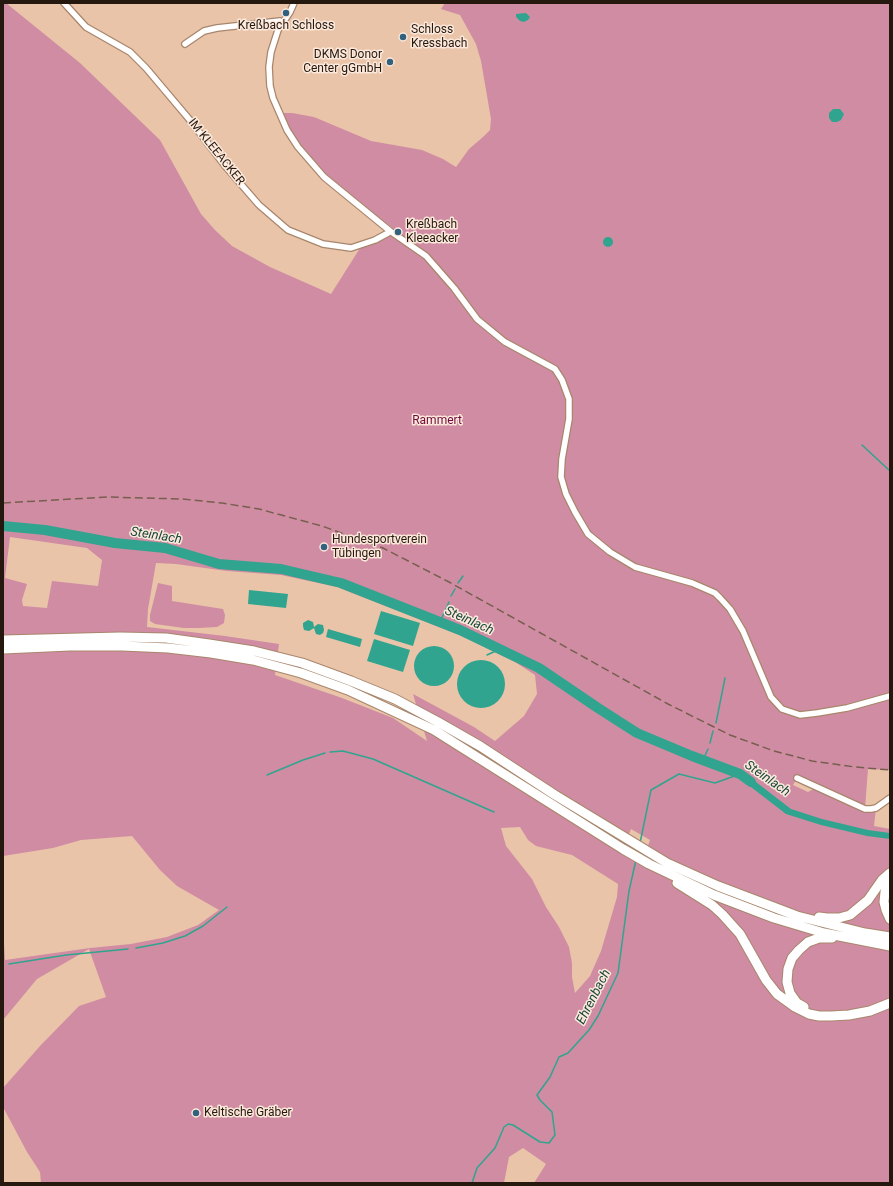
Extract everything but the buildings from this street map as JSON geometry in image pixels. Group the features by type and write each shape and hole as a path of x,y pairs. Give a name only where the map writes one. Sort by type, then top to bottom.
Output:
{"highway":[{"path":"3,640 120,637 166,638 254,651 302,663 380,693 438,722 480,746 555,795 667,863 718,886 798,916 890,943"},
{"path":"3,649 70,646 168,648 253,660 301,673 348,690 434,730 623,850 714,895 774,918 824,933 890,943"},
{"path":"646,862 663,875 712,905 722,914 740,934 766,980 777,994 795,1007 809,1014 819,1016 849,1015 870,1011 890,1001"},
{"path":"771,906 827,918 839,918 850,915 868,900 882,880 890,873"},
{"path":"890,879 885,892 884,902 890,919"},
{"path":"890,943 866,945 831,938 819,938 808,942 792,958 788,969 787,982 790,993 797,1003 809,1009 821,1012 838,1013 857,1011 890,1001"}],"street":[{"name":"IM KLEEACKER","path":"64,3 86,27 130,52 146,68 189,119 235,178 259,204 288,230 323,244 351,248 375,240 390,231"},
{"path":"294,3 278,30 274,40 269,67 272,98 287,130 295,143 324,177 390,231 426,256 454,288 477,319 505,342 555,369 562,380 569,399 569,419 563,452 561,477 566,494 588,534 610,552 635,567 692,583 720,598 730,609 743,631 771,697 782,709 800,715 805,715 847,708 890,696"},
{"path":"185,44 204,31 217,28 280,21 283,22"},
{"path":"797,778 865,808 876,808 890,798"}],"green space":[{"name":"Rammert","path":"3,3 6,3 80,63 160,140 201,214 232,246 270,267 331,294 362,245 388,233 413,247 415,245 344,191 323,173 290,133 280,113 292,113 314,117 371,141 422,150 443,159 456,167 469,149 490,130 491,119 481,61 476,44 460,15 441,9 445,3 890,3 890,770 868,769 865,808 876,808 874,826 890,829 890,1183 534,1183 546,1164 523,1148 509,1157 504,1183 41,1183 40,1172 27,1152 3,1107 3,1088 40,1046 79,1006 106,997 89,949 37,979 3,1020 3,926 5,960 90,948 131,944 167,937 198,925 219,910 177,886 160,870 132,836 81,840 53,848 3,856","holes":["10,537 87,548 102,560 98,586 52,581 47,608 23,606 22,600 27,584 5,578","156,563 281,575 337,587 462,636 515,662 535,675 537,694 524,716 495,741 474,727 413,694 427,741 393,718 342,698 275,675 279,644 147,627 148,609","797,778 817,787 808,792 793,785","520,827 528,840 536,846 572,855 618,884 617,897 601,951 590,976 575,993 569,947 532,879 506,846 501,828","631,829 650,840 642,863 623,849"]},
{"path":"158,583 172,586 172,601 223,609 225,615 224,623 217,627 184,628 155,624 150,621 150,615"}],"water":[{"path":"526,13 530,17 524,22 520,21 516,17 516,14"},
{"path":"833,109 840,109 844,114 841,120 837,122 832,122 829,118 829,113"},
{"path":"608,237 613,242 608,247 603,242"},
{"path":"249,590 288,594 286,608 248,604"},
{"path":"381,611 420,623 413,646 374,634"},
{"path":"308,620 313,622 314,627 318,624 323,625 323,633 320,635 316,634 314,628 309,631 304,630 303,623"},
{"path":"328,629 362,639 360,647 326,637"},
{"path":"374,639 410,650 403,672 367,661"},
{"path":"438,646 445,649 451,655 454,666 453,674 445,683 438,686 430,686 423,683 415,674 414,662 417,655 426,647"},
{"path":"476,660 486,660 498,667 505,679 505,689 498,701 486,708 476,708 468,704 461,697 457,689 457,679 461,671 468,664"},
{"path":"743,772 791,809 822,819 868,830 890,833 890,839 867,836 821,825 786,814 738,777"}],"waterway":[{"path":"862,445 890,471"},
{"name":"Steinlach","path":"3,526 45,530 115,543 165,548 219,564 281,569 341,583 460,630 539,668 637,733 740,774 751,782"},
{"path":"458,583 463,576"},
{"path":"451,596 455,589"},
{"path":"440,622 449,602"},
{"path":"487,655 500,649"},
{"path":"716,723 725,678"},
{"path":"710,743 713,731"},
{"path":"703,760 708,749"},
{"path":"330,752 343,751 373,759 494,812"},
{"path":"267,775 303,760 325,753"},
{"name":"Ehrenbach","path":"640,843 651,790 679,774 715,783 740,774"},
{"name":"Ehrenbach","path":"472,1183 477,1168 495,1148 504,1127 508,1124 513,1125 540,1142 549,1143 555,1135 552,1112 537,1095 550,1077 559,1057 568,1053 589,1030 598,1016 618,973 629,891 636,860"},
{"path":"136,948 163,943 185,936 203,926 227,907"},
{"path":"9,964 66,955 128,949"}],"railway":[{"path":"3,503 107,497 182,499 259,509 322,526 383,548 449,582 668,704 730,735 774,751 812,761 890,770"}],"place":[{"name":"Kreßbach Schloss","path":"286,13"},
{"name":"Schloss Kressbach","path":"403,37"},
{"name":"DKMS Donor Center gGmbH","path":"390,62"},
{"name":"Kreßbach Kleeacker","path":"398,232"},
{"name":"Hundesportverein Tübingen","path":"324,547"},
{"name":"Keltische Gräber","path":"196,1113"}]}
